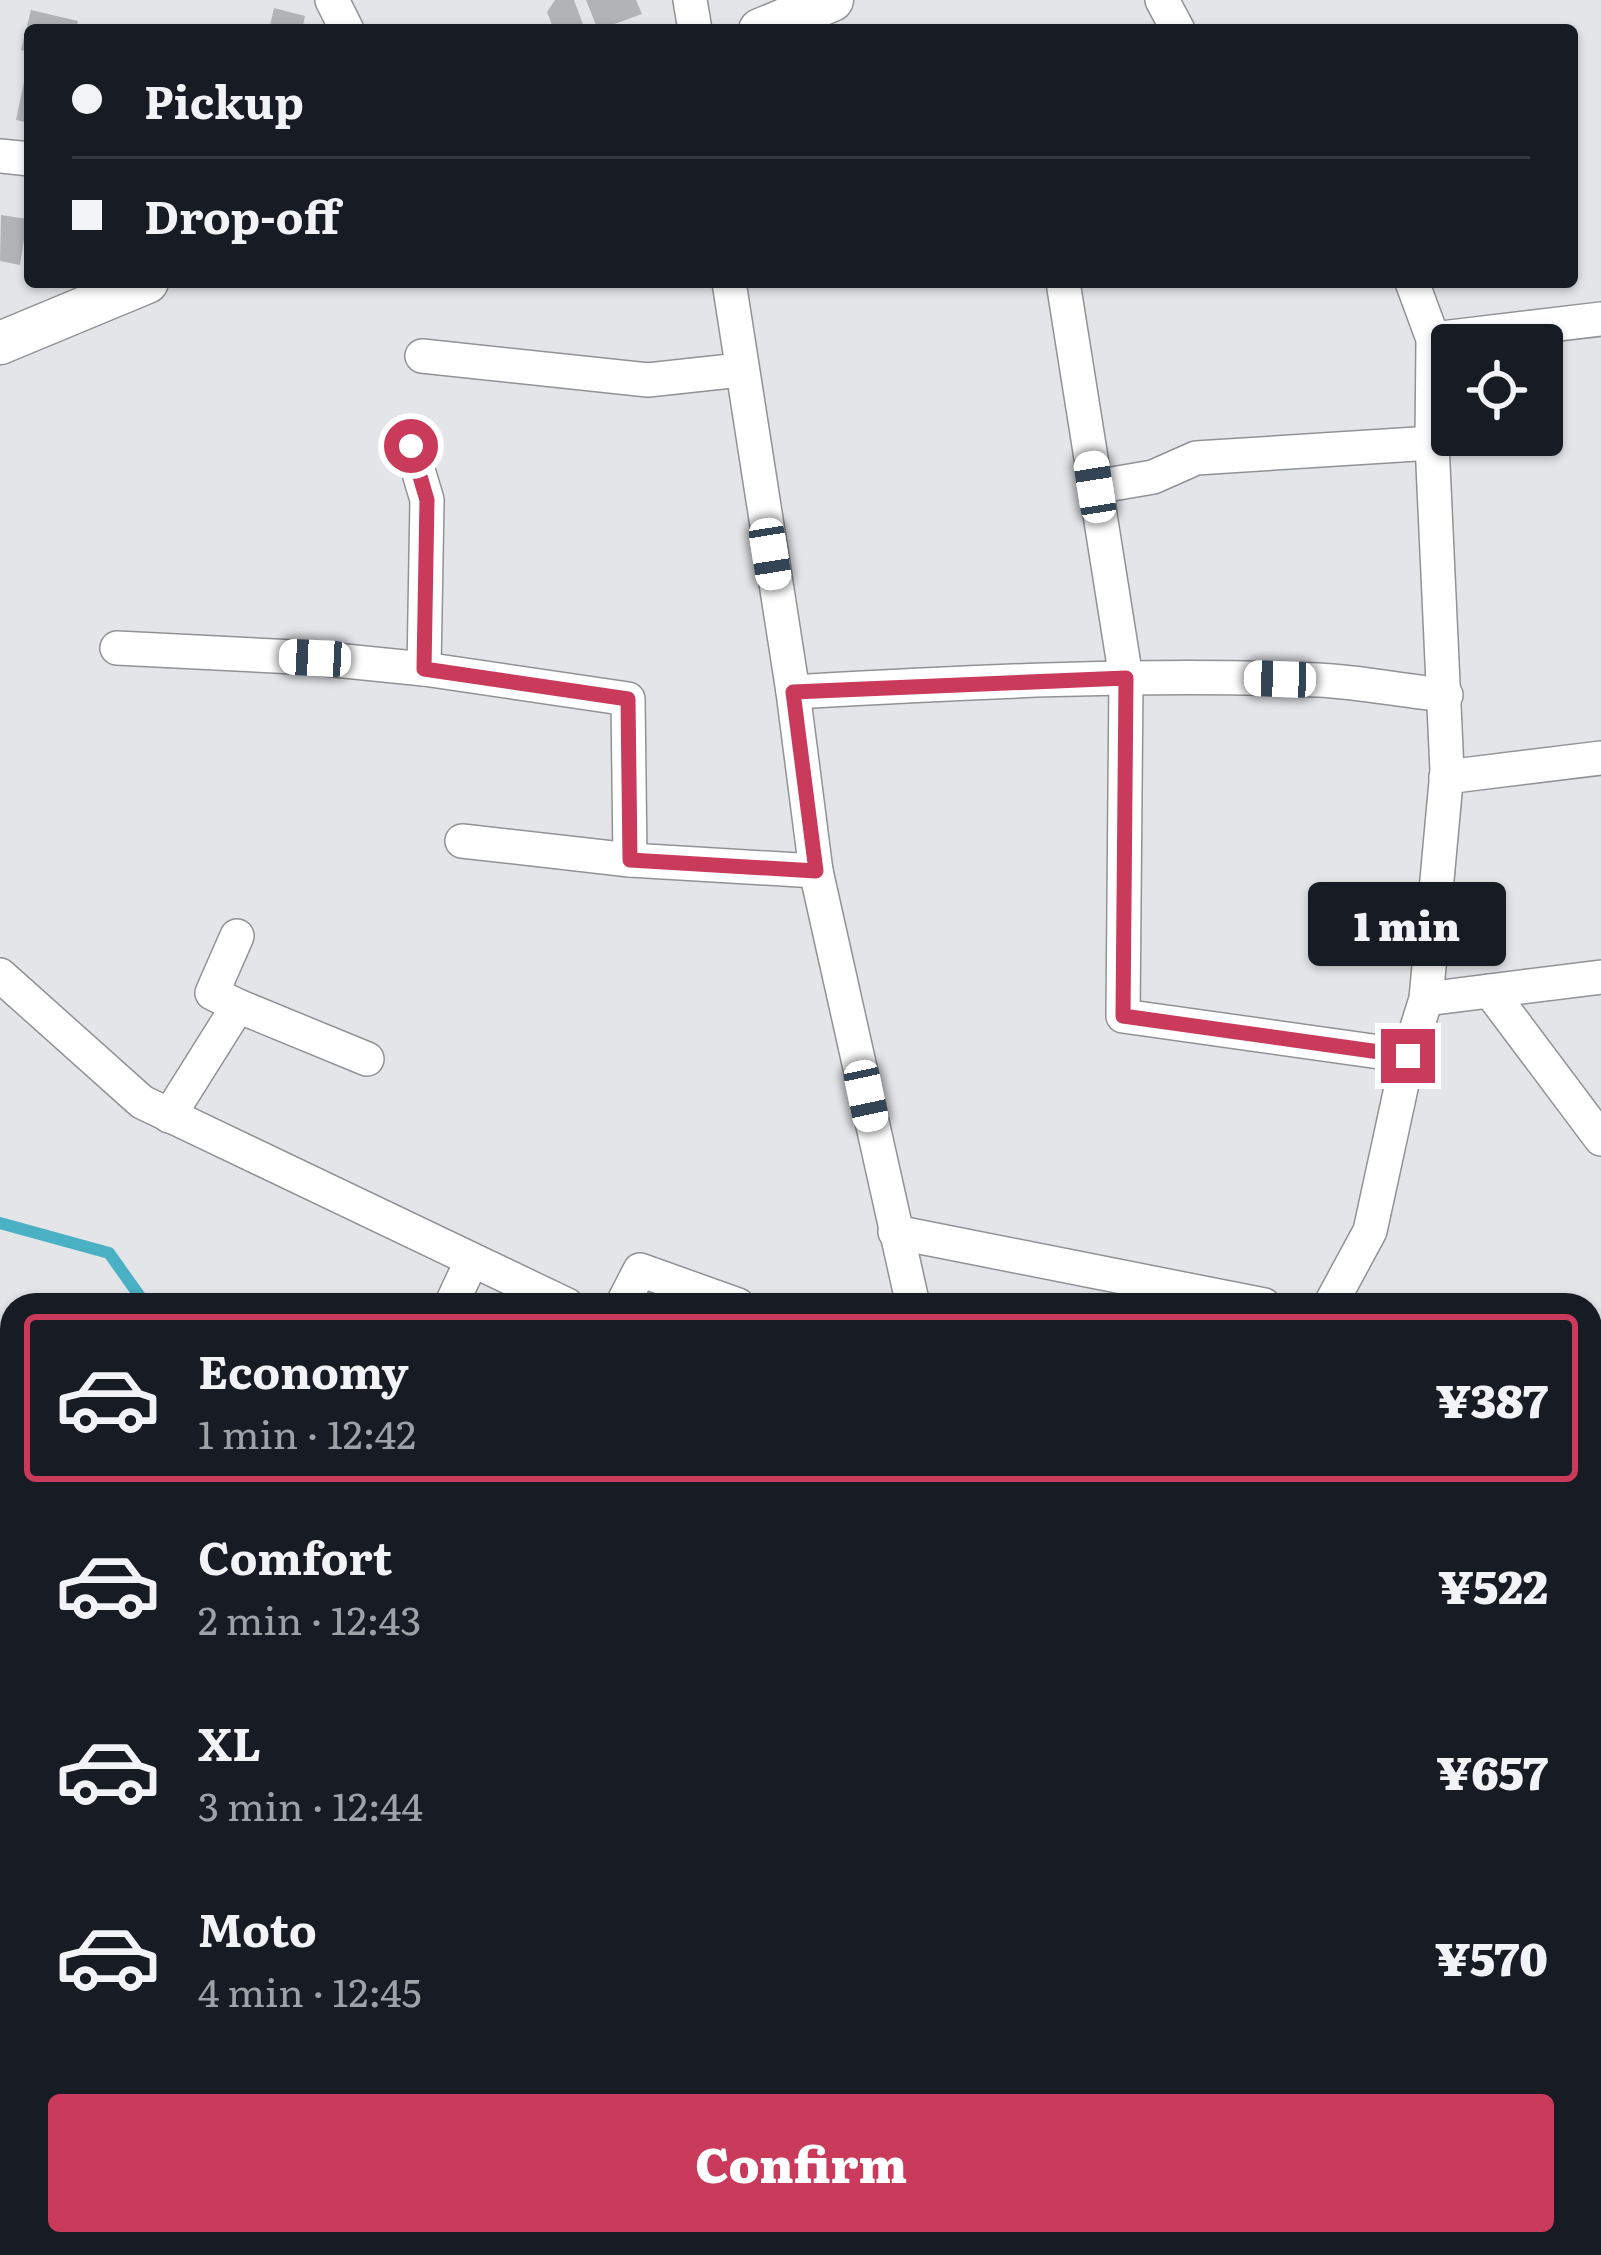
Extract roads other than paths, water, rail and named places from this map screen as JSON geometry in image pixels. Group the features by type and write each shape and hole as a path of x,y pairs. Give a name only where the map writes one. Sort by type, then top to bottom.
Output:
{"street":[{"path":"774,24 832,0"},
{"path":"0,343 133,288"},
{"path":"730,288 816,871 910,1293"},
{"path":"1064,288 1126,678 1123,1016 1408,1056"},
{"path":"1414,288 1431,335"},
{"path":"1557,324 1601,319"},
{"path":"422,356 648,380 740,370"},
{"path":"1095,487 1153,477 1196,458 1431,443"},
{"path":"411,446 427,500 424,669"},
{"path":"1337,1293 1370,1232 1408,1056 1426,999 1446,777 1433,456"},
{"path":"117,648 315,658 628,699 630,860"},
{"path":"793,692 1126,678 1324,681 1446,695"},
{"path":"1446,777 1601,758"},
{"path":"462,841 630,860 816,871"},
{"path":"237,936 212,993 367,1059"},
{"path":"0,975 142,1102 540,1293"},
{"path":"1426,999 1601,977"},
{"path":"1490,991 1601,1139"},
{"path":"169,1116 238,1006"},
{"path":"895,1232 1203,1293"},
{"path":"457,1293 471,1262"},
{"path":"628,1293 640,1270 704,1293"}],"waterway":[{"path":"0,1223 109,1253 137,1293"}]}
